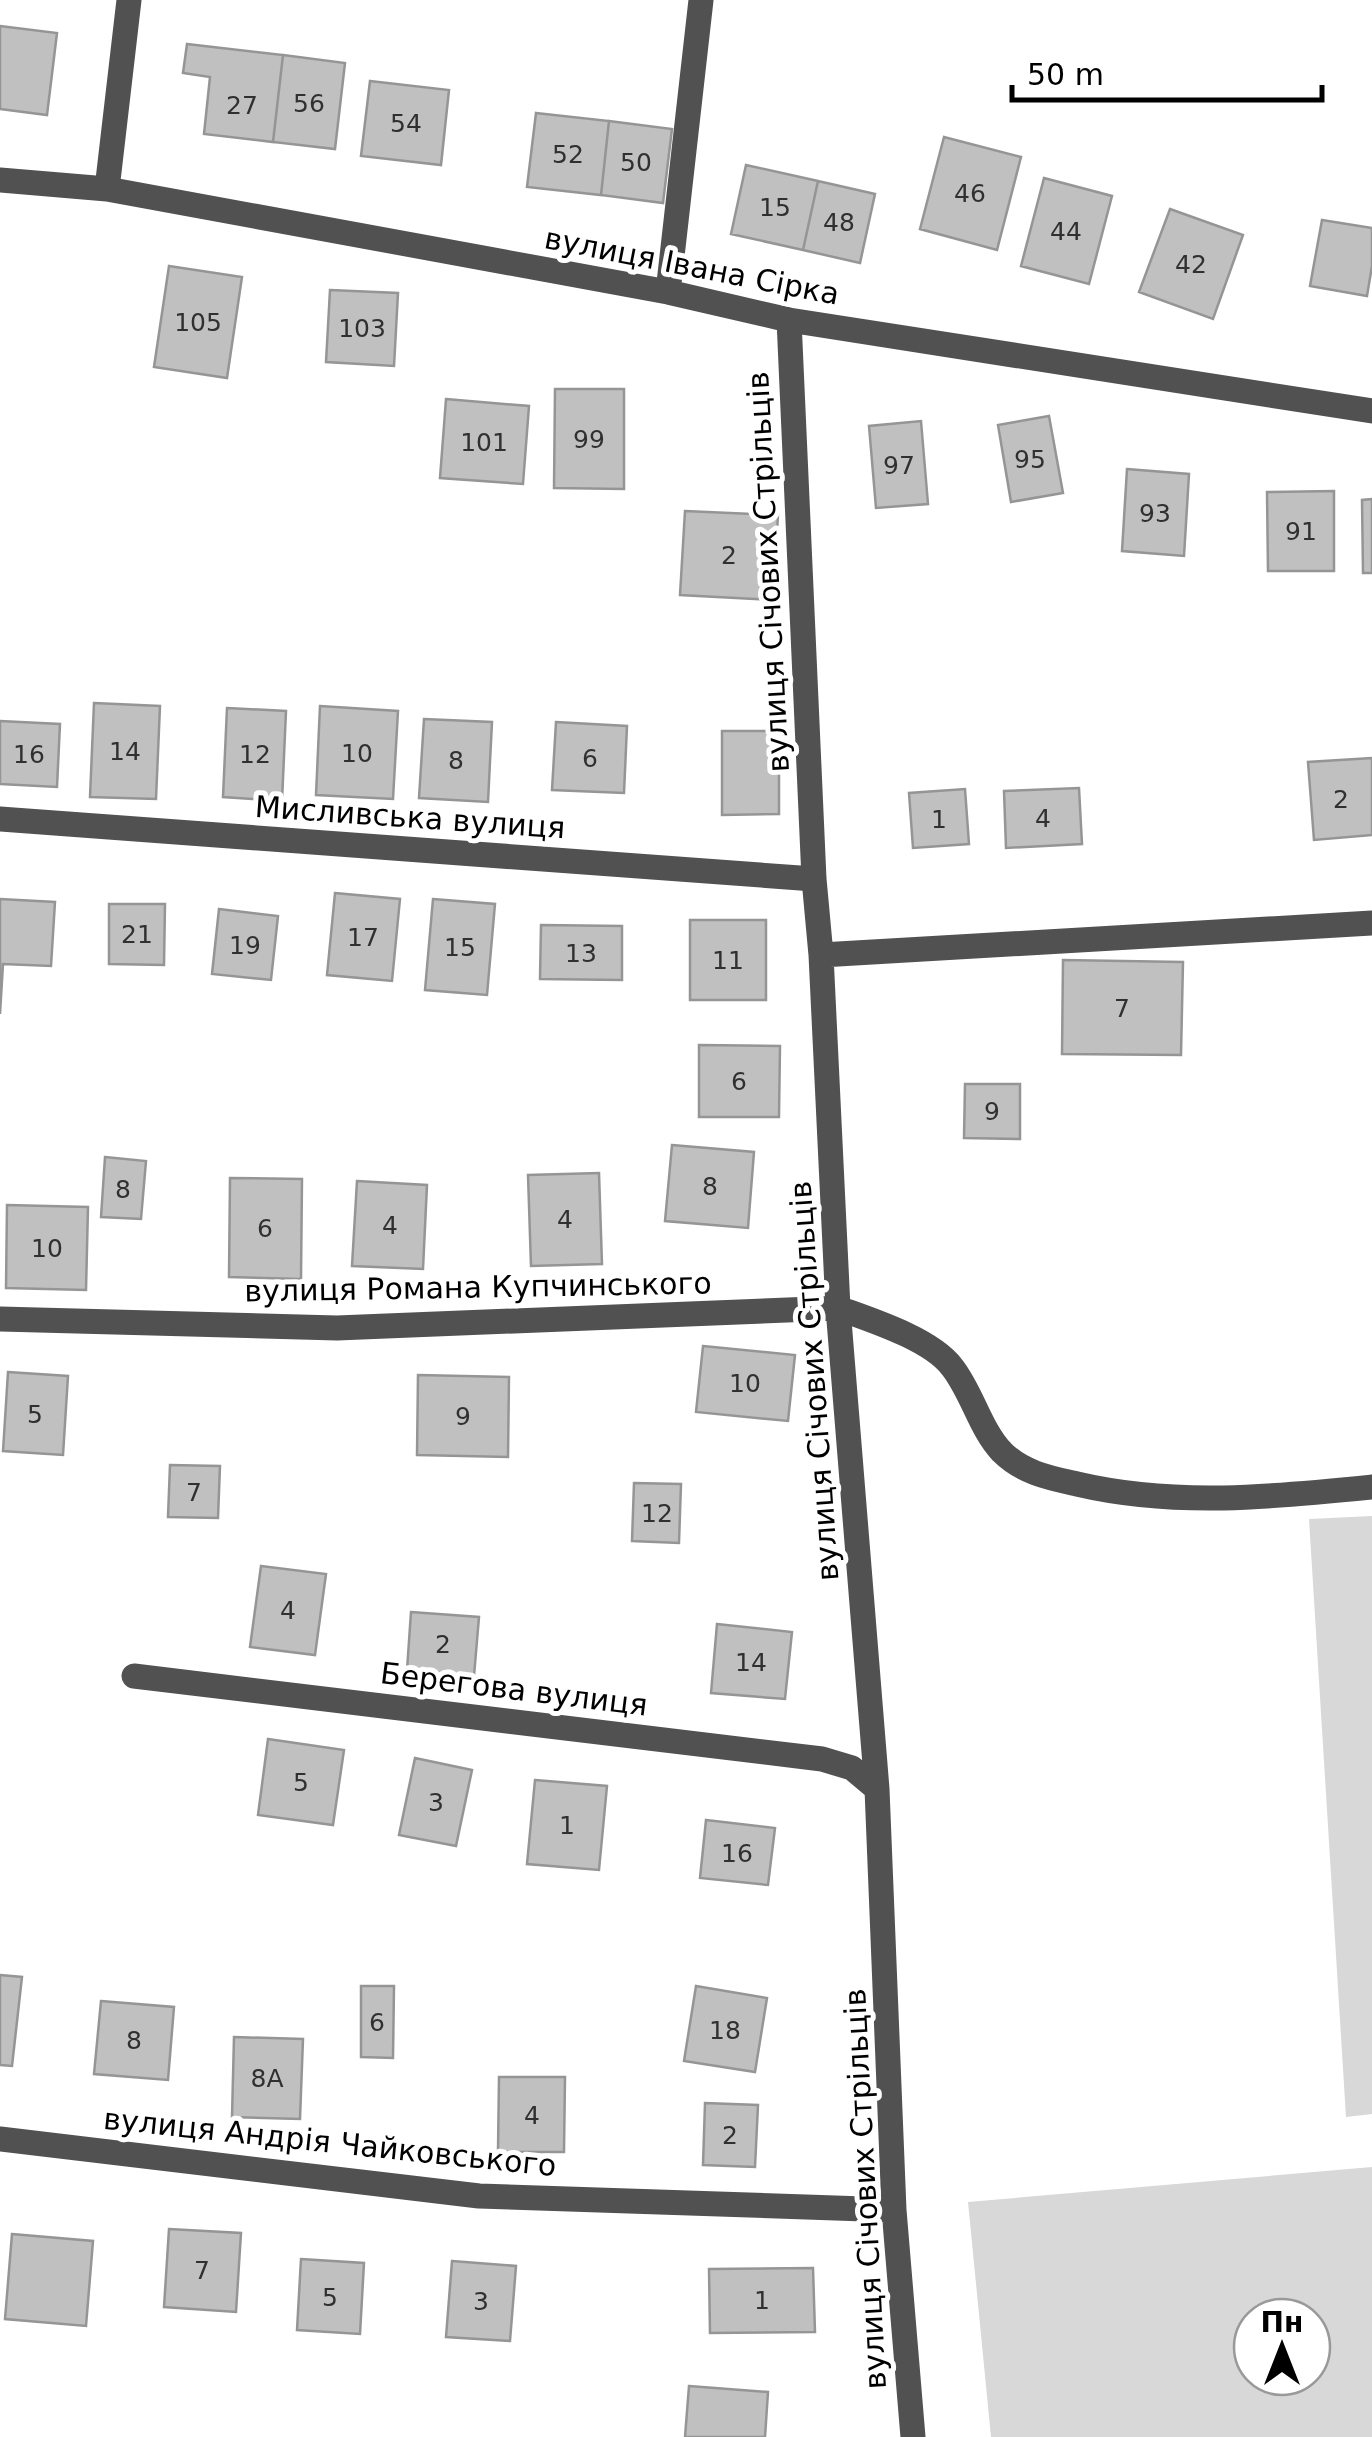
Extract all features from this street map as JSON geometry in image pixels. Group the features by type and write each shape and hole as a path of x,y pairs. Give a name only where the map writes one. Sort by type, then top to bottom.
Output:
{"street":[{"path":"107,189 129,0"},
{"path":"668,292 701,0"},
{"name":"вулиця Івана Сірка","path":"0,180 107,189 668,292 789,320 1372,411"},
{"name":"вулиця Січових Стрільців","path":"789,320 838,1308 877,1789 894,2210 913,2437"},
{"name":"Мисливська вулиця","path":"0,819 814,880"},
{"path":"822,955 1372,923"},
{"path":"838,1308 900,1331 951,1364 1001,1451 1033,1474 1092,1488 1186,1500 1266,1498 1372,1488"},
{"name":"вулиця Романа Купчинського","path":"0,1319 336,1328 838,1308"},
{"name":"Берегова вулиця","path":"134,1676 822,1760 852,1768 877,1789"},
{"name":"вулиця Андрія Чайковського","path":"0,2139 479,2196 894,2210"}],"shaded area":[{"path":"1372,1516 1372,2114 1346,2117 1309,1519"},
{"path":"1372,2167 1372,2437 991,2437 968,2202"}],"building":[{"path":"0,26 57,33 47,115 0,109"},
{"path":"187,44 283,55 273,142 204,134 210,77 183,73"},
{"path":"283,55 345,63 335,149 273,142"},
{"path":"370,81 449,90 441,165 361,156"},
{"path":"536,113 609,121 601,195 527,187"},
{"path":"609,121 672,129 663,203 601,195"},
{"path":"944,137 1021,157 997,250 920,229"},
{"path":"746,165 818,181 803,250 731,234"},
{"path":"1044,178 1112,196 1089,284 1021,266"},
{"path":"818,181 875,194 860,263 803,250"},
{"path":"1170,209 1243,235 1213,319 1139,292"},
{"path":"1322,220 1372,228 1367,296 1310,286"},
{"path":"169,266 242,277 227,378 154,367"},
{"path":"330,290 398,293 394,366 326,362"},
{"path":"555,389 624,389 624,489 554,488"},
{"path":"446,399 529,406 523,484 440,478"},
{"path":"1049,416 1063,493 1011,502 998,425"},
{"path":"921,421 928,504 876,508 869,426"},
{"path":"1127,469 1189,474 1184,556 1122,551"},
{"path":"1334,491 1334,571 1268,571 1267,492"},
{"path":"1372,499 1372,573 1363,573 1362,500"},
{"path":"685,511 778,515 773,600 680,595"},
{"path":"94,703 160,706 156,799 90,797"},
{"path":"320,706 398,711 393,799 316,795"},
{"path":"227,708 286,711 282,801 223,797"},
{"path":"424,719 492,722 488,802 419,798"},
{"path":"0,721 60,724 57,787 0,784"},
{"path":"556,722 627,726 624,793 552,790"},
{"path":"722,731 779,731 779,814 722,815"},
{"path":"1372,758 1372,835 1314,840 1308,762"},
{"path":"1079,788 1082,844 1006,848 1004,791"},
{"path":"965,789 969,844 913,848 909,793"},
{"path":"335,893 400,899 392,981 327,975"},
{"path":"0,899 55,902 51,966 3,964 0,1014"},
{"path":"433,899 495,904 487,995 425,990"},
{"path":"109,904 165,904 164,965 109,964"},
{"path":"219,909 278,916 271,980 212,974"},
{"path":"690,920 766,920 766,1000 690,1000"},
{"path":"541,925 622,926 622,980 540,979"},
{"path":"1063,960 1183,962 1181,1055 1062,1054"},
{"path":"699,1045 780,1046 779,1117 699,1117"},
{"path":"965,1084 1020,1084 1020,1139 964,1138"},
{"path":"672,1145 754,1152 748,1228 665,1221"},
{"path":"105,1157 146,1161 141,1219 101,1217"},
{"path":"599,1173 602,1264 531,1266 528,1175"},
{"path":"230,1178 302,1179 301,1279 229,1277"},
{"path":"357,1181 427,1185 423,1269 352,1266"},
{"path":"7,1205 88,1207 86,1290 6,1288"},
{"path":"703,1346 795,1355 788,1421 696,1412"},
{"path":"8,1372 68,1376 63,1455 3,1451"},
{"path":"418,1375 509,1377 508,1457 417,1455"},
{"path":"170,1465 220,1466 218,1518 168,1517"},
{"path":"634,1483 681,1484 679,1543 632,1541"},
{"path":"261,1566 326,1574 315,1655 250,1647"},
{"path":"411,1612 479,1617 474,1676 407,1670"},
{"path":"717,1624 792,1632 785,1699 711,1693"},
{"path":"268,1739 344,1750 333,1825 258,1815"},
{"path":"415,1758 472,1770 456,1846 399,1835"},
{"path":"535,1780 607,1786 599,1870 527,1864"},
{"path":"706,1820 775,1828 768,1885 700,1878"},
{"path":"0,1975 22,1977 12,2066 0,2065"},
{"path":"361,1986 394,1986 393,2058 361,2057"},
{"path":"696,1986 767,1998 755,2072 684,2061"},
{"path":"101,2001 174,2007 168,2080 94,2074"},
{"path":"234,2037 303,2039 300,2119 232,2117"},
{"path":"499,2077 565,2077 564,2152 498,2152"},
{"path":"705,2103 758,2105 755,2167 703,2165"},
{"path":"169,2229 241,2233 236,2312 164,2307"},
{"path":"12,2234 93,2241 86,2326 5,2319"},
{"path":"301,2259 364,2263 360,2334 297,2330"},
{"path":"452,2261 516,2266 510,2341 446,2337"},
{"path":"813,2268 815,2332 710,2333 709,2269"},
{"path":"689,2386 768,2392 765,2437 685,2437"}]}
